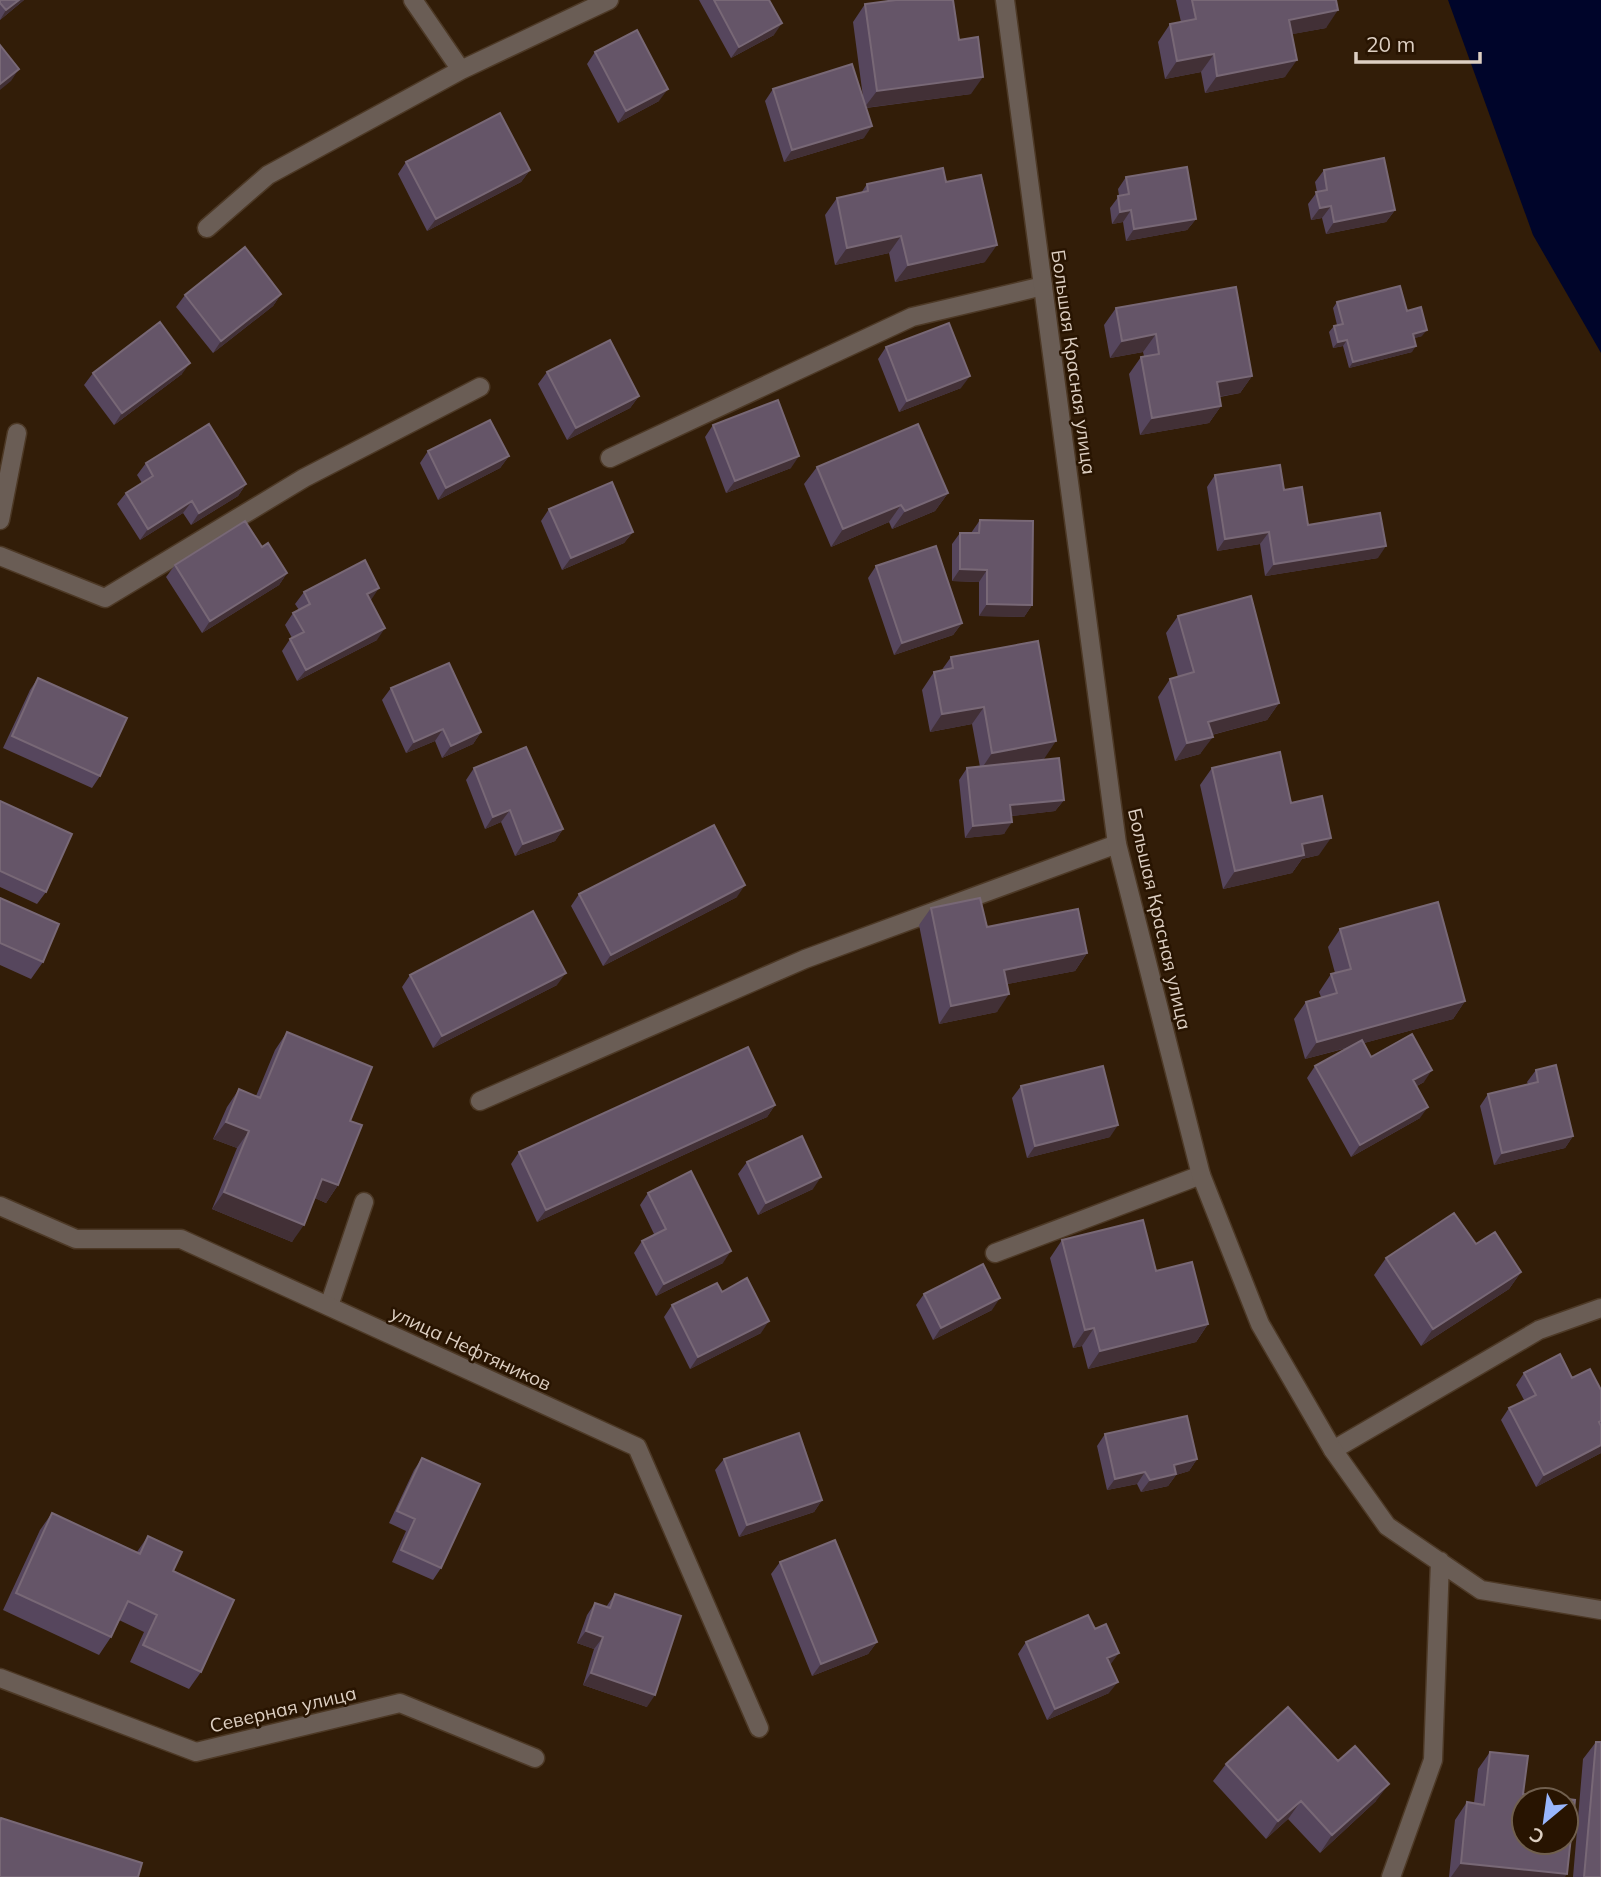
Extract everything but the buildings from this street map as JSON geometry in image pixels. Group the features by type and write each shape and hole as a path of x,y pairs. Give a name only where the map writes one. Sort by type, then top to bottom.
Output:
{"street":[{"path":"413,0 461,70"},
{"path":"207,228 268,175 461,70 608,0"},
{"name":"Большая Красная улица","path":"1004,0 1117,844 1201,1175 1260,1324 1334,1450 1387,1526 1481,1590 1601,1610"},
{"path":"610,458 912,317 1043,286"},
{"path":"0,556 105,598 303,478 480,387"},
{"path":"0,520 17,433"},
{"path":"480,1101 805,959 1117,844"},
{"path":"995,1253 1201,1175"},
{"path":"328,1306 364,1202"},
{"name":"улица Нефтяников","path":"0,1206 76,1239 181,1239 637,1447 759,1728"},
{"path":"1334,1450 1539,1330 1601,1308"},
{"path":"1391,1877 1433,1760 1440,1562"},
{"name":"Северная улица","path":"0,1678 196,1752 400,1703 535,1758"}],"water":[{"path":"1448,0 1601,0 1601,353 1533,235"}]}
